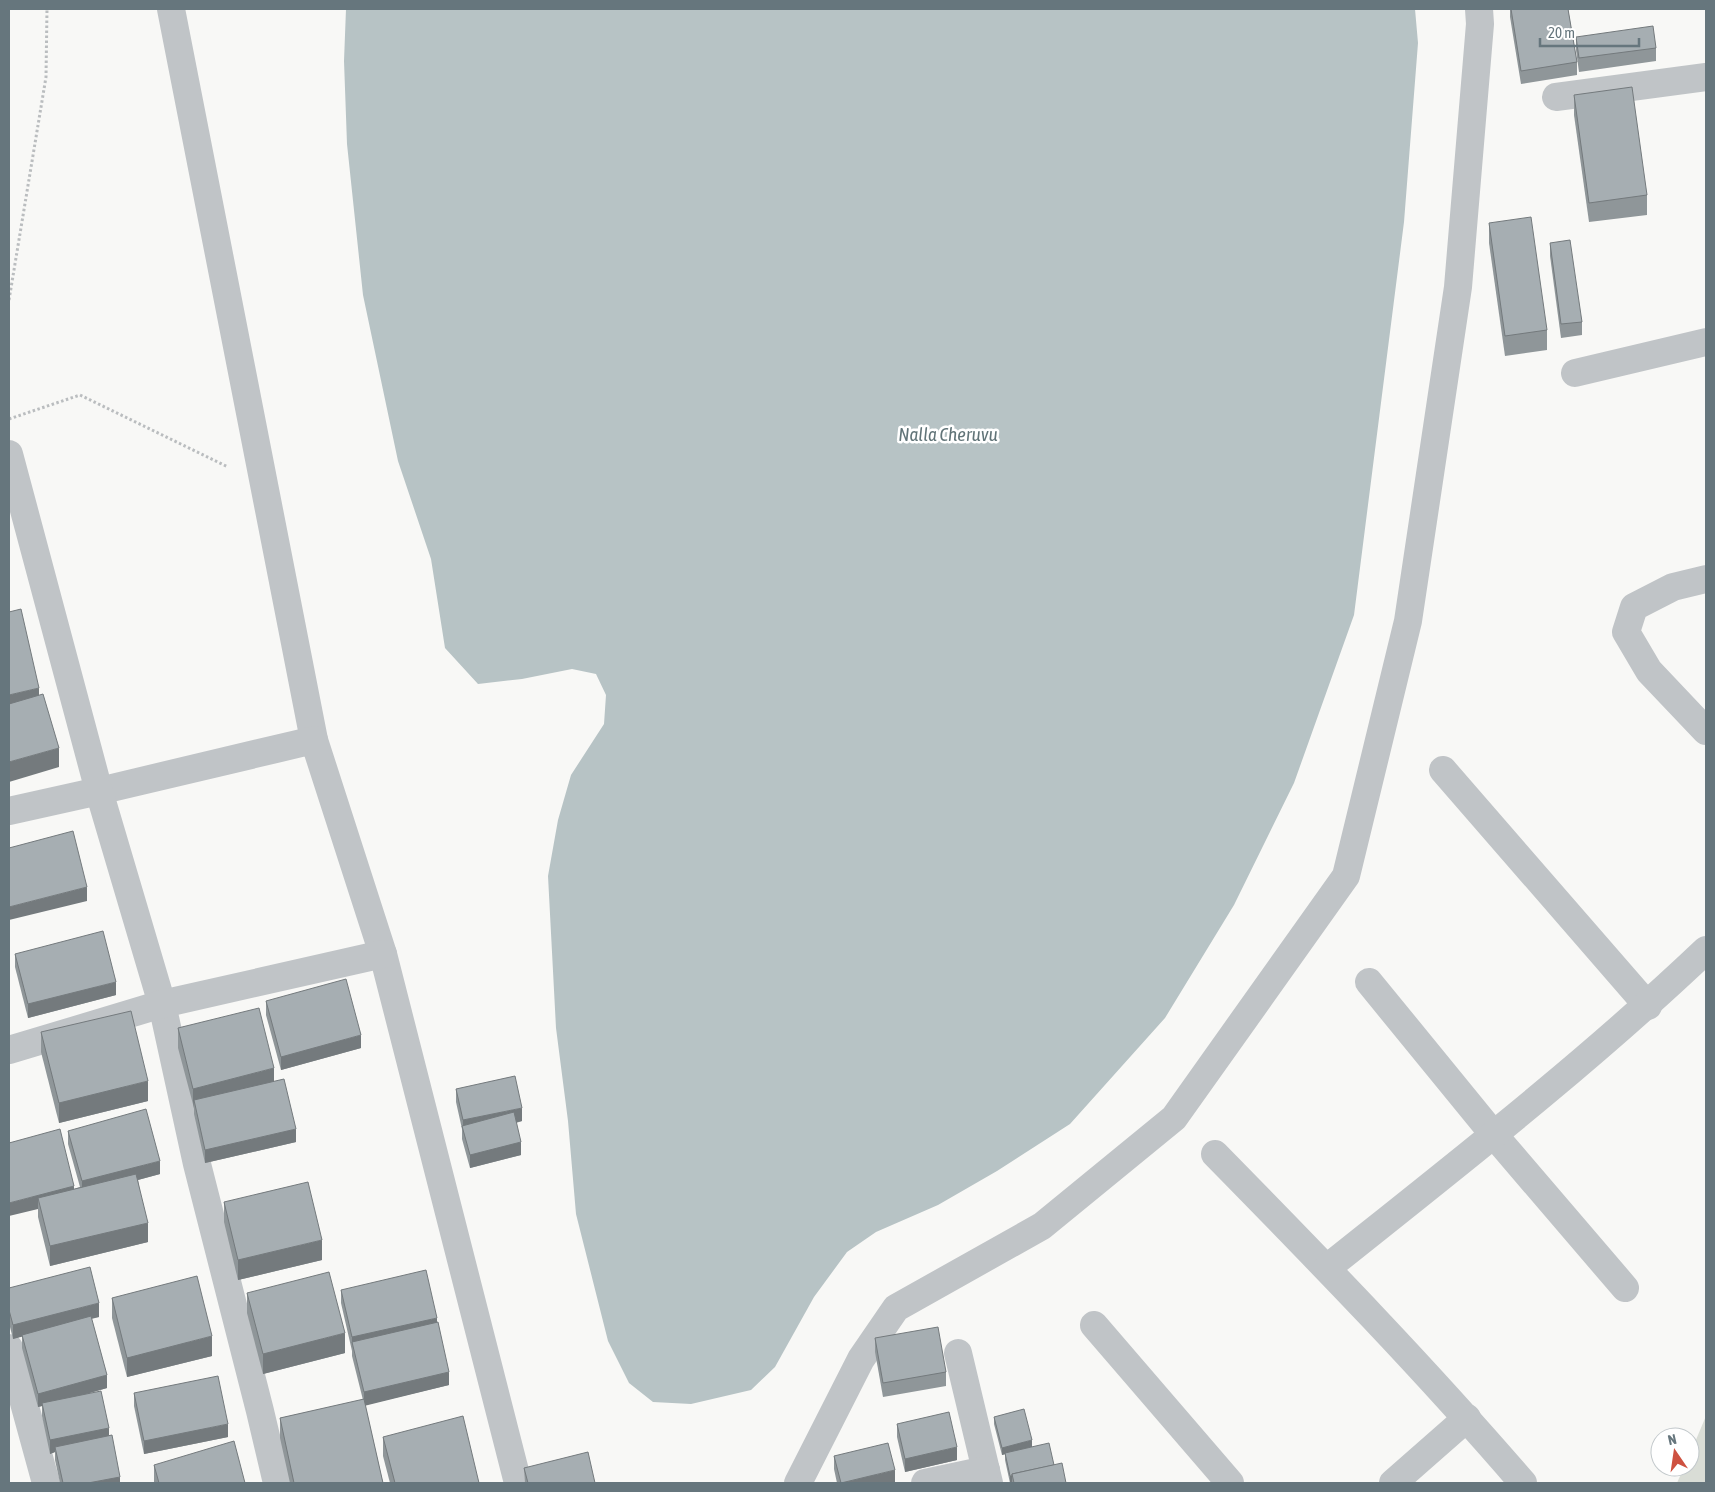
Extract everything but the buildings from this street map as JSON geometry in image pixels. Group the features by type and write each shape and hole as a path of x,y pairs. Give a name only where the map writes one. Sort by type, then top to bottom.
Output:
{"street":[{"path":"171,9 314,740 382,954 518,1483"},
{"path":"798,1483 861,1359 896,1308 1042,1226 1174,1118 1346,876 1408,621 1458,287 1480,24 1479,9"},
{"path":"1556,97 1706,77"},
{"path":"1575,372 1706,342"},
{"path":"9,454 99,791 162,1004 197,1164 277,1483"},
{"path":"1706,579 1673,587 1634,607 1626,632 1650,671 1706,731"},
{"path":"9,811 314,740"},
{"path":"1443,770 1648,1006"},
{"path":"1327,1268 1494,1135 1648,1006 1706,950"},
{"path":"9,1050 162,1004 382,954"},
{"path":"1369,982 1494,1135 1624,1288"},
{"path":"1215,1154 1327,1268 1467,1418 1524,1483"},
{"path":"1094,1325 1230,1483"},
{"path":"9,1348 46,1483"},
{"path":"925,1483 987,1476 958,1353"},
{"path":"1393,1483 1467,1418"}],"path":[{"path":"9,300 46,77 47,9"},
{"path":"9,419 80,395 232,468"}],"shaded area":[{"path":"1706,1416 1706,1483 1677,1483 1680,1477 1700,1477 1700,1430"}],"water":[{"name":"Nalla Cheruvu","path":"346,9 1415,9 1418,43 1404,222 1354,615 1294,783 1234,905 1165,1018 1070,1124 997,1171 938,1205 876,1232 847,1252 814,1297 775,1367 751,1390 691,1404 653,1402 629,1383 608,1341 576,1214 568,1121 556,1028 548,876 558,820 571,775 604,724 606,695 596,674 572,669 522,679 478,684 445,648 431,559 398,461 363,295 347,144 344,61"}]}
